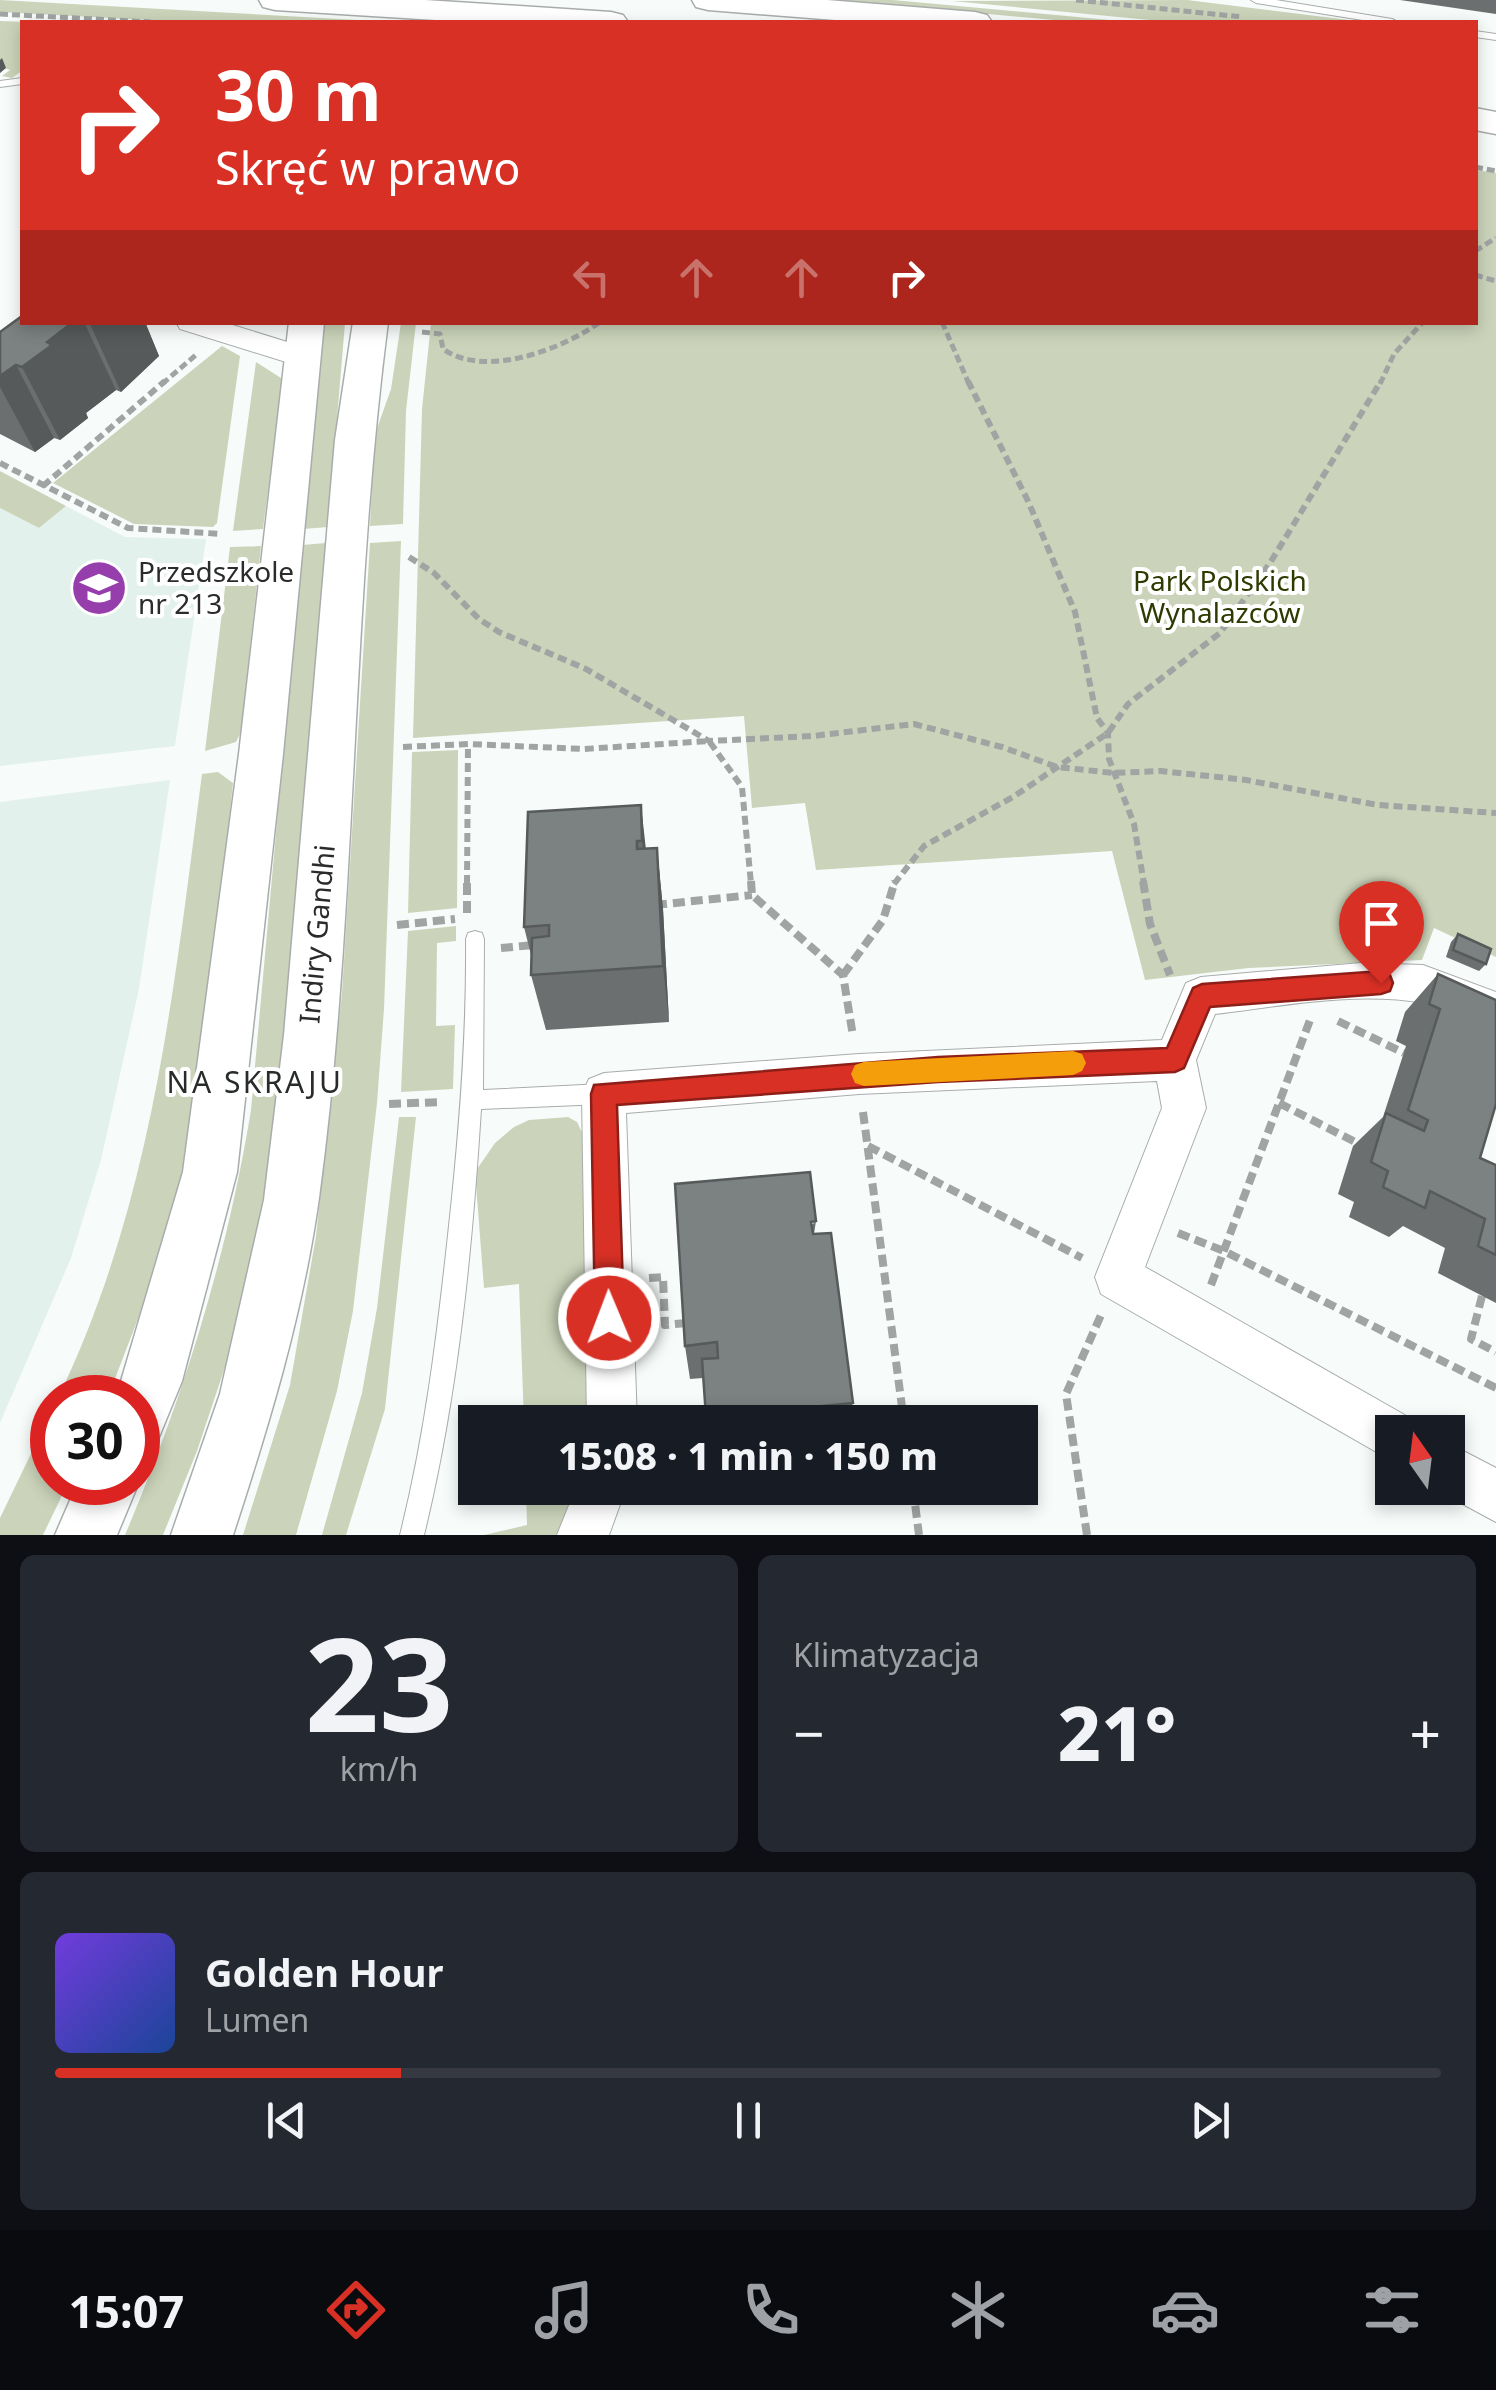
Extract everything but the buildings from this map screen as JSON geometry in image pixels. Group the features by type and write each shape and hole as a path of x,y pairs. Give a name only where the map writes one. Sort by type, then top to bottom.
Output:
{"main road":[{"path":"276,0 530,13 592,20"},
{"path":"708,0 952,20"}],"street":[{"path":"154,1375 210,1172 261,754 304,340 206,325"},
{"name":"Indiry Gandhi","path":"202,1535 250,1394 291,1200 309,1035 354,440 372,325"},
{"path":"1375,1426 1118,1277 1184,1108 1175,1060 1202,996 1316,998 1418,983 1447,990 1496,1013"},
{"path":"612,1405 604,1094 879,1073 1175,1060"},
{"path":"1465,1478 1496,1496"},
{"path":"86,1535 99,1505"},
{"path":"583,1535 594,1505"}],"lane":[{"path":"1256,0 1377,20"},
{"path":"1317,0 1346,16"},
{"path":"412,1535 446,1378 473,1100 470,923"},
{"path":"473,1100 604,1094"}],"path":[{"path":"1076,0 1246,18"},
{"path":"0,14 113,20"},
{"path":"42,486 196,358 200,325"},
{"path":"422,332 440,334 443,349 460,360 538,355 571,343 596,325"},
{"path":"943,325 988,426 1028,501 1075,612 1097,718 1108,733 1113,772 1134,824 1150,924 1179,998 1194,1014"},
{"path":"843,975 883,920 896,880 924,846 1013,798 1108,733 1128,704 1220,634 1368,408 1394,354 1420,325"},
{"path":"0,466 9,467 128,528 222,534"},
{"path":"409,557 499,632 586,668 709,741 742,787 752,895 843,975 854,1040"},
{"path":"403,748 468,744 584,749 813,736 914,724 1058,768 1195,775 1378,804 1496,813"},
{"path":"397,926 470,923 468,744"},
{"path":"645,906 752,895"},
{"path":"516,947 540,945"},
{"path":"1198,1324 1316,998 1404,1053"},
{"path":"388,1104 473,1100"},
{"path":"1279,1104 1374,1151"},
{"path":"863,1110 902,1405"},
{"path":"868,1146 1118,1277 1066,1394 1086,1535"},
{"path":"1140,1219 1224,1250 1496,1388"},
{"path":"641,1279 663,1277 665,1325 686,1323"},
{"path":"1482,1296 1471,1339 1496,1352"},
{"path":"915,1505 919,1535"}],"shaded area":[{"name":"Przedszkole nr 213","path":"66,506 125,537 206,539 175,746 0,766 0,508 39,528"},
{"path":"170,780 139,989 101,1160 71,1258 0,1423 0,802"}],"green space":[{"path":"0,0 350,20 147,20 0,12"},
{"path":"831,0 893,0 1109,20 1054,20"},
{"path":"1187,0 1349,20 1150,20 952,1"},
{"path":"0,21 20,22 20,72 12,78 2,76 10,70 0,66"},
{"name":"Park Polskich Wynalazców","path":"1478,170 1496,173 1496,957 1434,928 1422,960 1249,968 1145,980 1112,851 816,870 805,803 752,808 744,716 413,738 422,409 431,325 1478,325"},
{"path":"324,325 345,325 328,527 304,529"},
{"path":"401,325 416,325 406,411 403,524 370,526 374,437 391,389"},
{"path":"222,346 240,356 217,523 213,527 134,524 53,483"},
{"path":"256,362 281,378 282,386 263,529 233,531"},
{"path":"0,471 66,506 39,528 0,508"},
{"path":"401,541 384,1009 353,1311 337,1391 296,1535 243,1535 290,1385 316,1236 342,993 370,543"},
{"path":"326,543 280,1133 232,1346 197,1451 163,1535 125,1535 137,1505 160,1505 160,1446 216,1273 251,1110 302,545"},
{"path":"261,546 241,732 236,742 205,751 230,547"},
{"path":"458,750 457,908 408,913 412,752"},
{"path":"218,772 233,783 197,1129 144,1303 116,1375 68,1375 117,1247 138,1170 169,1014 202,774"},
{"path":"456,926 456,941 437,943 436,1026 455,1025 453,1089 401,1092 408,931"},
{"path":"399,1117 416,1117 385,1409 346,1535 322,1535 362,1393 377,1308"},
{"path":"568,1117 577,1122 586,1141 593,1405 523,1405 519,1284 484,1288 475,1172 495,1143 529,1120"},
{"path":"30,1456 30,1505 57,1505 43,1535 0,1535 0,1518"},
{"path":"526,1505 575,1505 562,1535 484,1535 527,1525"}],"slow traffic":[{"path":"864,1074 1073,1063"}],"place":[{"name":"Przedszkole nr 213","path":"99,588"}],"district":[{"name":"NA SKRAJU","path":"255,1083"}],"route":[{"path":"609,1318 604,1094 859,1074 1175,1060 1202,996 1381,983"}]}
